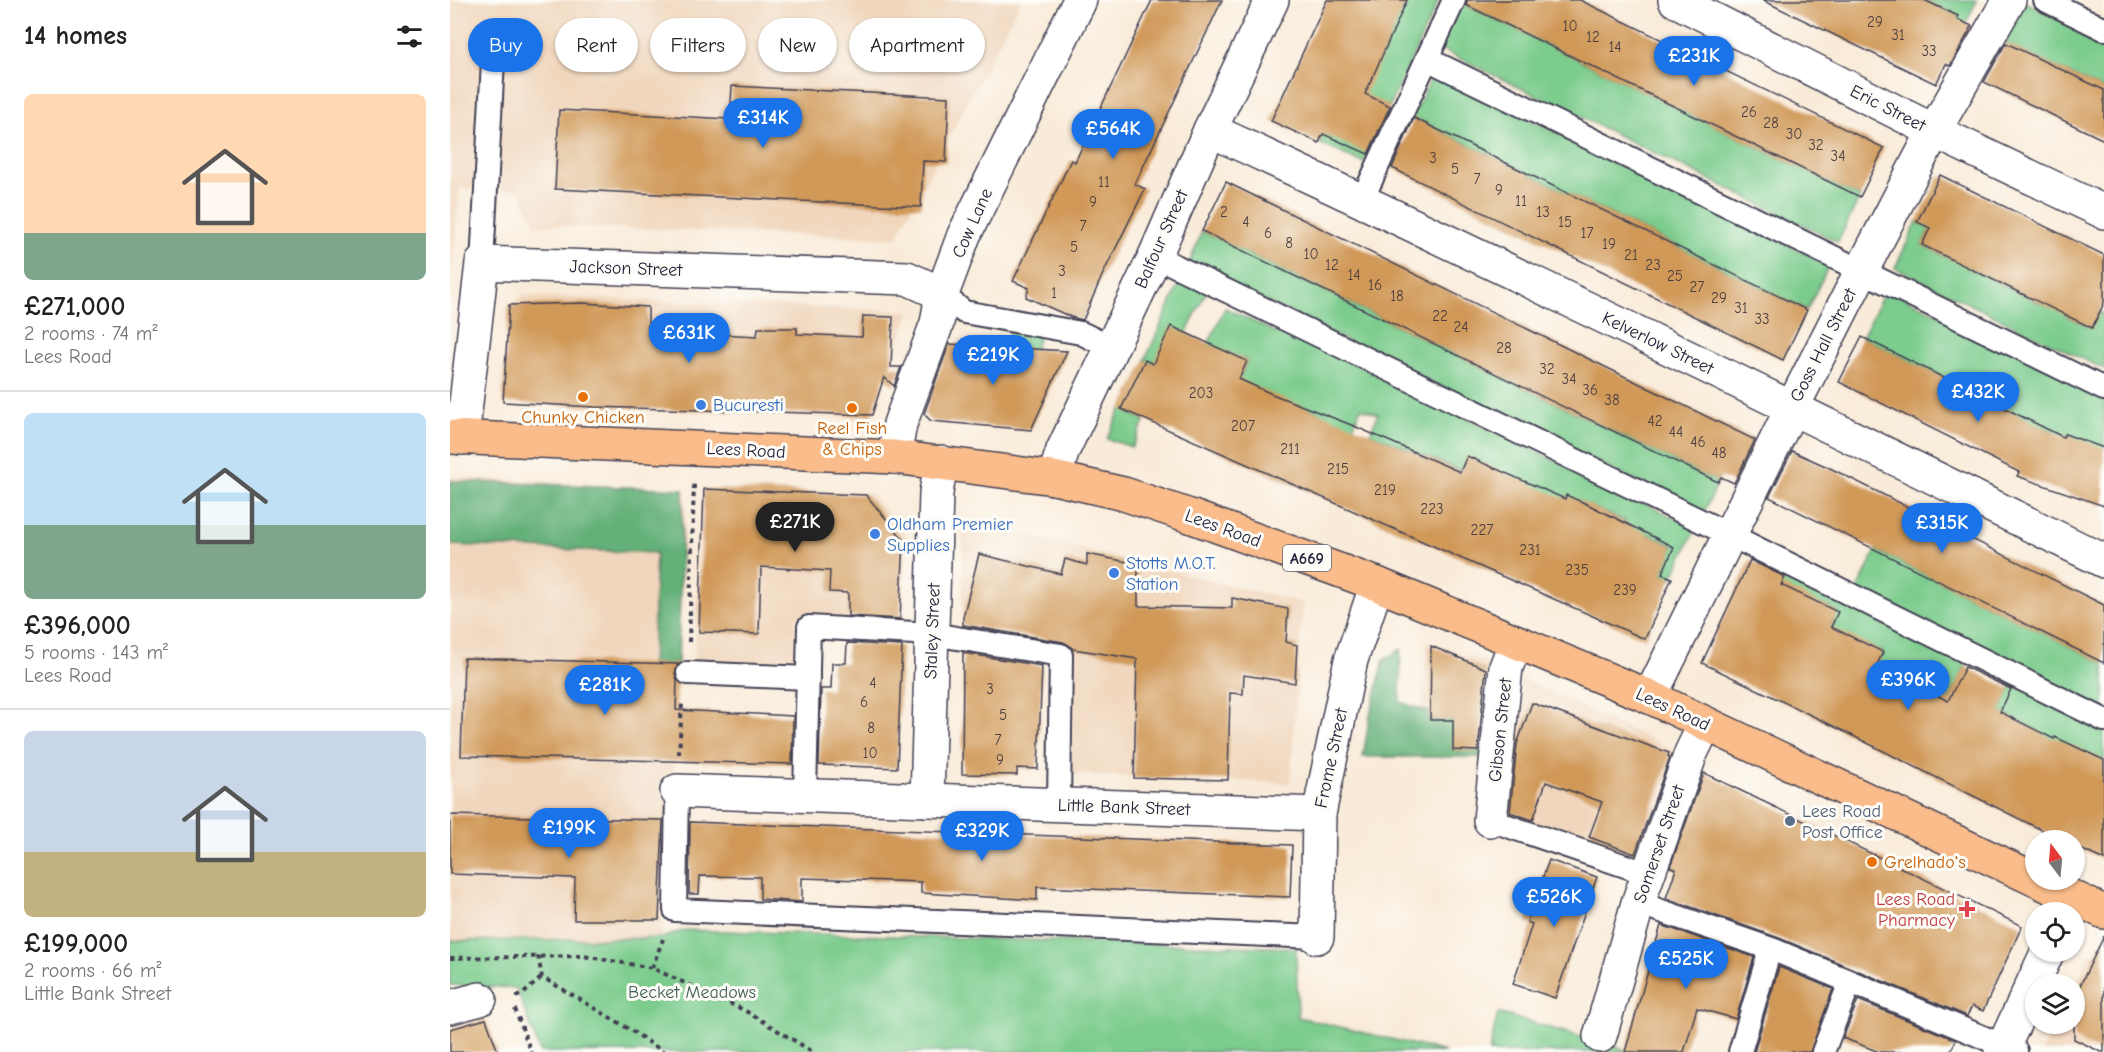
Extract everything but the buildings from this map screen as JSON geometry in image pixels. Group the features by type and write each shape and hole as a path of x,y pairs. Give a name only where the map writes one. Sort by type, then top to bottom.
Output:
{"main road":[{"name":"Lees Road","path":"456,437 894,457 1054,478 1124,494 1377,584 1650,697 2065,902"},
{"name":"Lees Road","path":"2085,908 2104,912"}],"street":[{"name":"Cow Lane","path":"894,457 900,424 938,323 942,294 964,235 1080,0"},
{"name":"Balfour Street","path":"1054,478 1063,450 1155,256 1209,130 1272,0"},
{"name":"Eric Street","path":"1675,0 1934,131 2104,212"},
{"name":"Goss Hall Street","path":"1650,697 1862,270 1934,131 2009,0"},
{"name":"Kelverlow Street","path":"1209,130 1362,200 2104,561"},
{"name":"Jackson Street","path":"482,263 907,278 942,294"},
{"path":"456,437 482,263"},
{"name":"Staley Street","path":"927,800 936,493 941,462"},
{"name":"Frome Street","path":"1317,937 1319,814 1351,660 1377,584"},
{"name":"Gibson Street","path":"1490,820 1506,667 1516,642"},
{"name":"Somerset Street","path":"1600,1036 1643,889 1691,753 1705,724"},
{"name":"Little Bank Street","path":"678,791 1319,814"},
{"path":"2008,1050 2044,962"}],"lane":[{"path":"1362,200 1454,0"},
{"path":"2045,0 2104,29"},
{"path":"1426,59 2104,389"},
{"path":"482,263 492,72"},
{"path":"1155,256 1730,535 2104,720"},
{"path":"942,294 964,312 1081,333 1110,347"},
{"path":"805,795 809,627 932,634 1061,655 1059,805"},
{"path":"687,673 808,678"},
{"path":"678,791 675,910 1317,937"},
{"path":"1490,820 1770,949 2008,1050"},
{"path":"1740,1052 1770,949"},
{"path":"1823,1052 1850,982"}],"path":[{"path":"678,791 683,681 687,673 694,481"},
{"path":"538,956 542,977 664,1052"},
{"path":"450,958 584,956 652,968 744,1010 813,1052"},
{"path":"513,998 524,993 542,977"},
{"path":"514,1005 531,1052"}],"shaded area":[{"path":"450,0 1021,0 985,69 985,18 849,18 849,72 983,72 896,238 535,225 520,191 460,188 450,285"},
{"path":"524,296 910,311 875,413 865,419 501,403 507,306"},
{"path":"450,477 686,490 675,761 671,786 662,938 450,941"},
{"path":"702,488 869,493 907,535 902,622 796,617 794,668 694,663"},
{"path":"963,520 1303,603 1290,783 1070,774 1071,647 962,627"},
{"path":"1427,642 1493,665 1677,752 1637,860 1501,811 1508,757 1419,747"},
{"path":"2090,953 2104,959 2104,1052 2041,1052 2050,1034 2085,1034 2085,974 2080,974"}],"green space":[{"path":"1387,0 1404,8 1408,0 1439,0 1363,163 1319,143 1323,134 1384,52 1389,39"},
{"path":"1917,0 1977,0 1960,35 1952,30 1958,16 1929,2"},
{"path":"1458,1 1860,197 1838,242 1436,47"},
{"path":"2025,2 2104,40 2104,90 2005,43"},
{"path":"1434,73 1829,265 1807,310 1412,117"},
{"path":"1917,222 1930,228 1922,245 1951,259 1978,252 1970,269 2045,305 2053,289 2073,298 2065,315 2091,328 2100,312 2104,314 2104,369 1895,268"},
{"path":"1202,231 1718,482 1703,514 1189,264"},
{"path":"1182,278 1207,290 1186,334 1153,364 1145,360"},
{"path":"1886,289 2104,395 2104,449 2042,427 1862,337"},
{"path":"1225,308 1294,341 1296,338 1319,347 1696,528 1672,578 1662,574 1674,546 1648,534 1613,552 1625,521 1566,496 1563,505 1467,457 1461,471 1370,433 1378,414 1361,408 1346,444 1320,413 1305,407 1296,424 1232,396 1247,361 1208,344"},
{"path":"1010,331 1040,335 1033,352 995,367"},
{"path":"1121,409 1145,420 1132,447 1107,439"},
{"path":"450,481 683,489 678,664 652,664 656,553 450,545"},
{"path":"1876,550 2104,663 2104,711 1857,591"},
{"path":"1787,573 1968,661 1940,718 1940,697 1876,666 1883,652 1830,630 1838,612 1824,605 1775,598"},
{"path":"1401,649 1400,702 1430,712 1430,720 1453,720 1453,750 1483,751 1483,757 1363,757 1369,719 1384,660"},
{"path":"2013,684 2104,727 2104,766 2040,768 2023,759 2037,730 2005,714 1991,742 1986,739"},
{"name":"Becket Meadows","path":"684,930 1296,948 1298,1017 1445,1052 540,1052 516,988 450,985 450,941 662,938"},
{"path":"1498,1013 1633,1052 1489,1052"}],"place":[{"name":"Chunky Chicken","path":"583,397"},
{"name":"Bucuresti","path":"701,405"},
{"name":"Reel Fish & Chips","path":"852,408"},
{"name":"Oldham Premier Supplies","path":"875,534"},
{"name":"Stotts M.O.T. Station","path":"1114,573"},
{"name":"Lees Road Post Office","path":"1790,821"},
{"name":"Grelhado's","path":"1872,862"},
{"name":"Lees Road Pharmacy","path":"1967,909"}]}
